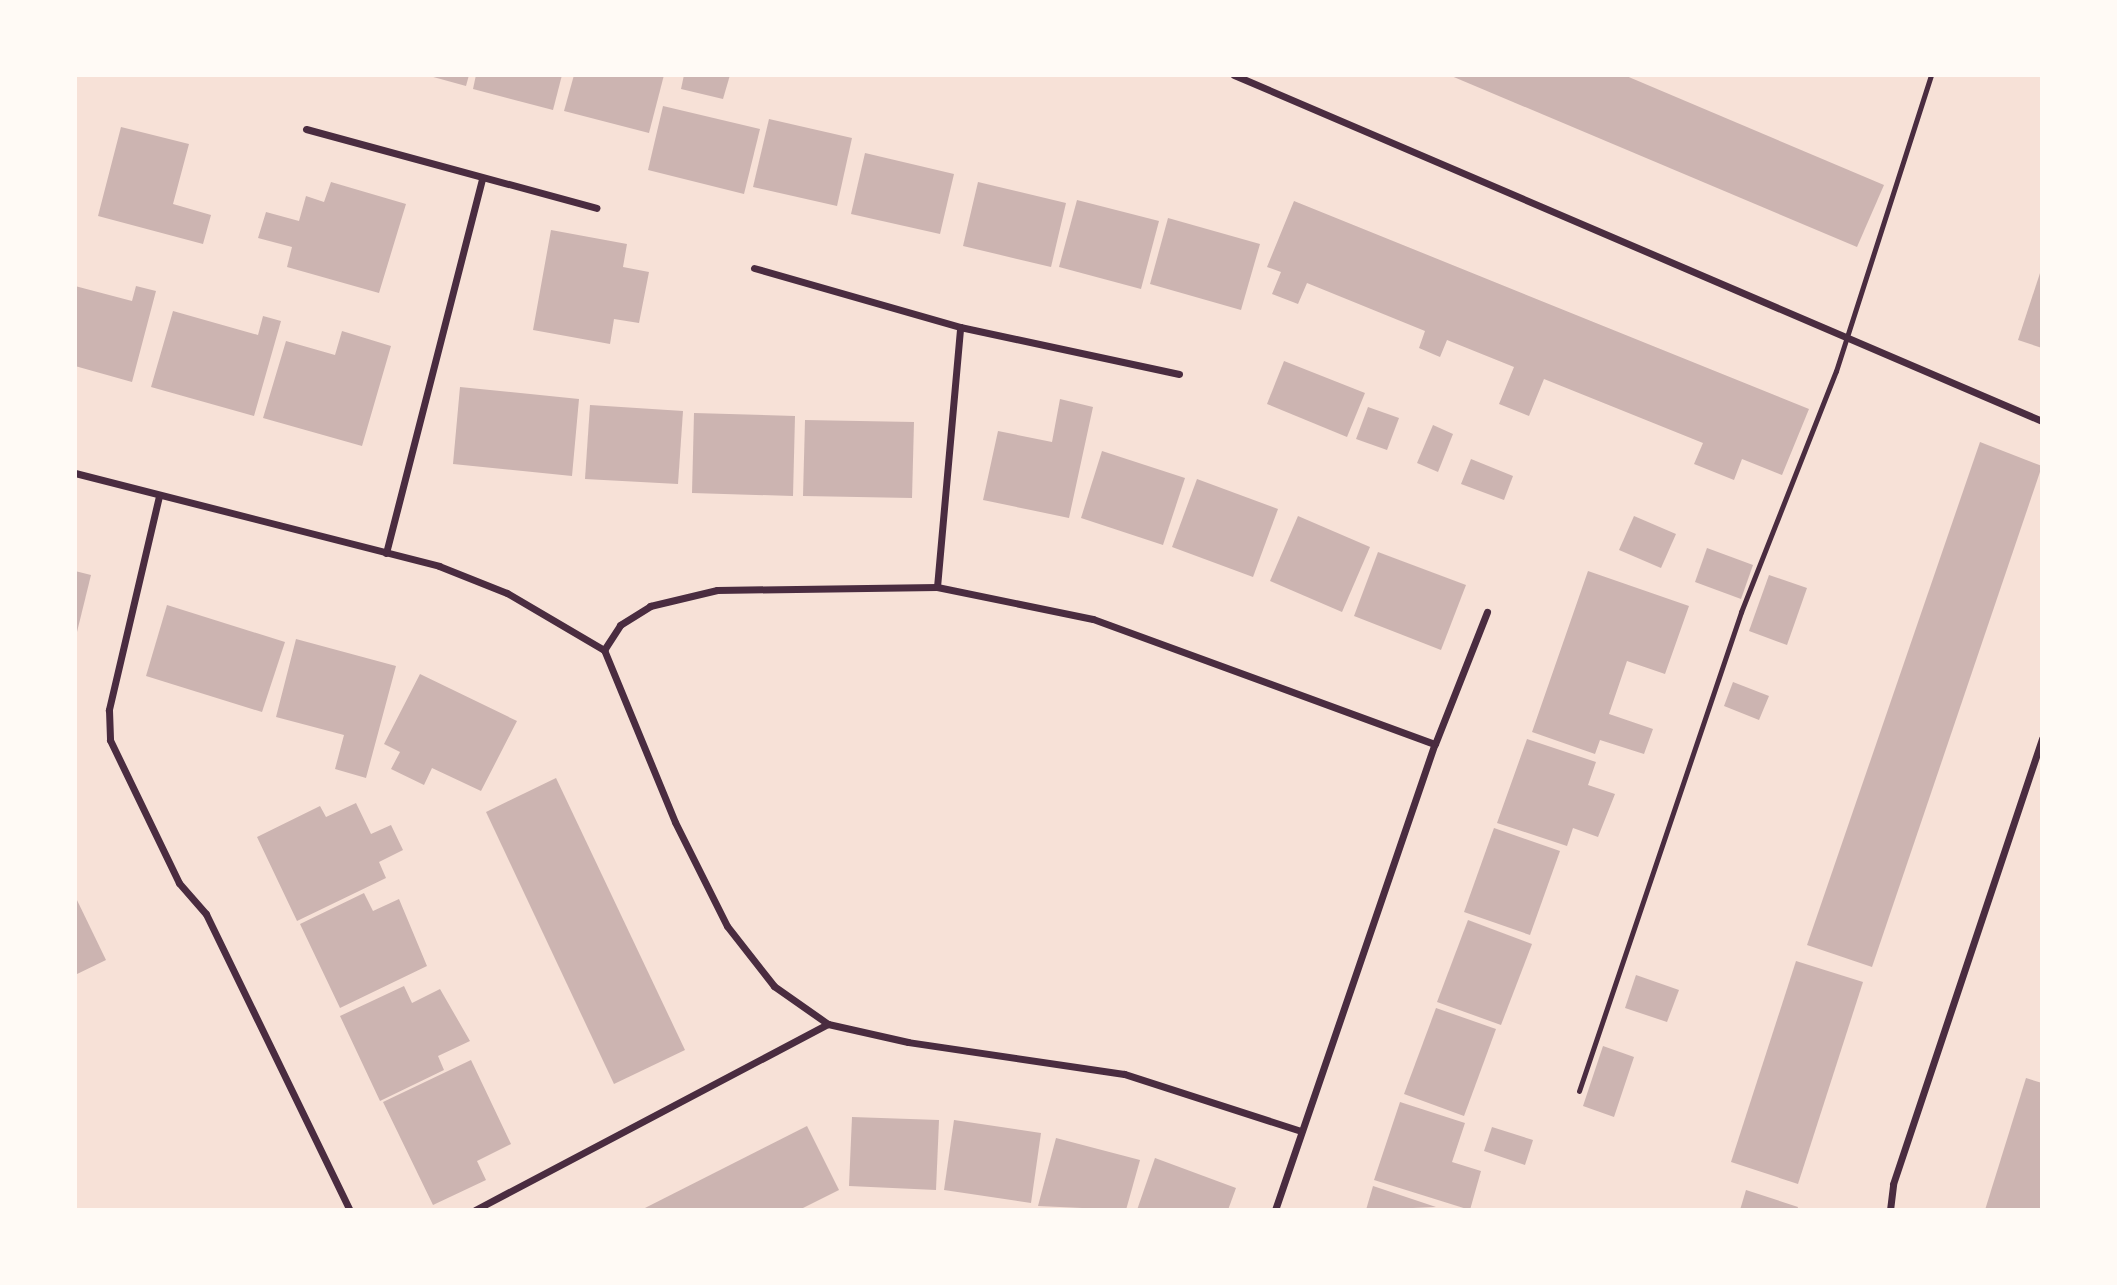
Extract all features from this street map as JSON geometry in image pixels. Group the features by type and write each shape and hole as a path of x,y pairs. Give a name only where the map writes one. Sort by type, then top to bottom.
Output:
{"street":[{"path":"1234,75 1847,340 2042,421"},
{"path":"306,129 596,208"},
{"path":"386,553 482,178"},
{"path":"754,268 960,327 1179,374"},
{"path":"937,587 960,327"},
{"path":"75,473 386,553 507,593 604,650 675,822 727,926 774,986 828,1024 908,1042 1124,1074 1301,1130"},
{"path":"159,496 109,710 110,740 179,883 206,914 350,1210"},
{"path":"604,650 620,625 650,606 718,590 937,587 1093,619 1434,744"},
{"path":"1275,1210 1434,744 1487,612"},
{"path":"1890,1210 1893,1184 2042,738"},
{"path":"475,1210 828,1024"}],"lane":[{"path":"1579,1091 1741,612 1847,340 1931,75"}],"building":[{"path":"426,75 469,75 466,86"},
{"path":"476,75 562,75 553,110 473,89"},
{"path":"574,75 664,75 649,133 564,111"},
{"path":"684,75 730,75 723,99 681,89"},
{"path":"1449,75 1624,75 1884,185 1857,247"},
{"path":"663,106 760,129 744,194 648,170"},
{"path":"769,119 852,138 837,206 753,187"},
{"path":"121,127 189,144 173,204 211,215 203,244 98,216"},
{"path":"865,153 954,174 940,234 851,214"},
{"path":"331,182 406,204 379,293 287,267 292,247 258,238 266,212 299,221 306,196 324,202"},
{"path":"978,182 1066,203 1051,267 963,246"},
{"path":"1077,200 1159,221 1141,289 1059,267"},
{"path":"1294,201 1809,409 1782,475 1742,459 1734,480 1694,464 1703,443 1544,379 1529,416 1499,404 1514,367 1447,340 1440,357 1419,348 1425,331 1307,283 1298,304 1272,294 1281,272 1267,267"},
{"path":"1168,218 1260,244 1241,310 1150,284"},
{"path":"551,230 627,244 623,267 649,272 639,323 614,319 610,344 533,330"},
{"path":"2042,267 2042,348 2018,340"},
{"path":"75,286 132,301 136,286 156,291 132,382 75,366"},
{"path":"173,311 258,335 263,316 281,321 254,416 151,387"},
{"path":"342,331 391,346 362,446 263,418 286,341 335,355"},
{"path":"1284,361 1365,393 1347,437 1267,404"},
{"path":"460,387 579,399 572,476 453,464"},
{"path":"1060,399 1093,407 1069,518 983,500 998,431 1052,442"},
{"path":"590,405 683,411 678,484 585,479"},
{"path":"1368,407 1399,418 1387,450 1356,439"},
{"path":"694,413 795,416 793,496 692,493"},
{"path":"805,420 914,422 912,498 803,496"},
{"path":"1433,425 1453,434 1438,472 1417,463"},
{"path":"1980,442 2042,466 1872,967 1807,945"},
{"path":"1102,451 1185,478 1163,545 1081,518"},
{"path":"1471,459 1513,476 1504,500 1461,484"},
{"path":"1197,479 1278,509 1253,577 1172,547"},
{"path":"1298,516 1370,547 1342,612 1270,581"},
{"path":"1634,516 1676,534 1661,568 1619,550"},
{"path":"1707,548 1753,565 1741,599 1695,582"},
{"path":"1378,552 1466,585 1441,650 1354,616"},
{"path":"75,571 91,575 76,636 75,636"},
{"path":"1588,571 1689,606 1665,674 1627,661 1609,714 1653,729 1644,754 1600,740 1595,754 1532,732"},
{"path":"1769,575 1807,588 1787,645 1749,631"},
{"path":"167,605 285,642 262,712 146,676"},
{"path":"296,639 396,666 366,778 335,769 344,735 276,717"},
{"path":"420,674 517,721 481,791 432,768 424,785 391,769 400,752 384,744"},
{"path":"1733,682 1769,696 1759,720 1724,706"},
{"path":"1527,739 1596,762 1588,785 1615,794 1598,837 1573,828 1567,846 1497,823"},
{"path":"556,778 685,1050 614,1084 486,812"},
{"path":"356,803 371,834 391,825 403,850 379,862 386,878 297,921 257,837 320,806 326,817"},
{"path":"1494,828 1560,851 1530,935 1464,912"},
{"path":"364,893 373,911 399,899 427,966 340,1008 300,924"},
{"path":"75,896 106,960 75,975"},
{"path":"1468,920 1532,944 1501,1025 1437,1002"},
{"path":"1796,961 1863,982 1798,1184 1731,1162"},
{"path":"1636,975 1679,990 1667,1022 1625,1008"},
{"path":"404,986 412,1003 440,989 470,1041 438,1056 444,1070 380,1101 340,1016"},
{"path":"1436,1008 1496,1029 1464,1116 1404,1094"},
{"path":"1603,1046 1634,1057 1614,1117 1583,1106"},
{"path":"471,1060 511,1144 477,1161 486,1180 433,1205 383,1102"},
{"path":"2026,1078 2042,1083 2042,1210 1985,1210"},
{"path":"1400,1102 1465,1123 1452,1162 1481,1171 1470,1210 1374,1180"},
{"path":"852,1117 939,1120 936,1190 849,1186"},
{"path":"954,1120 1041,1133 1031,1203 944,1190"},
{"path":"807,1126 839,1190 799,1210 641,1210"},
{"path":"1492,1127 1533,1140 1525,1165 1484,1151"},
{"path":"1056,1138 1140,1160 1126,1210 1038,1206"},
{"path":"1155,1158 1236,1188 1228,1210 1137,1210"},
{"path":"1373,1186 1436,1207 1366,1210"},
{"path":"1746,1190 1798,1207 1797,1210 1740,1210"}]}
